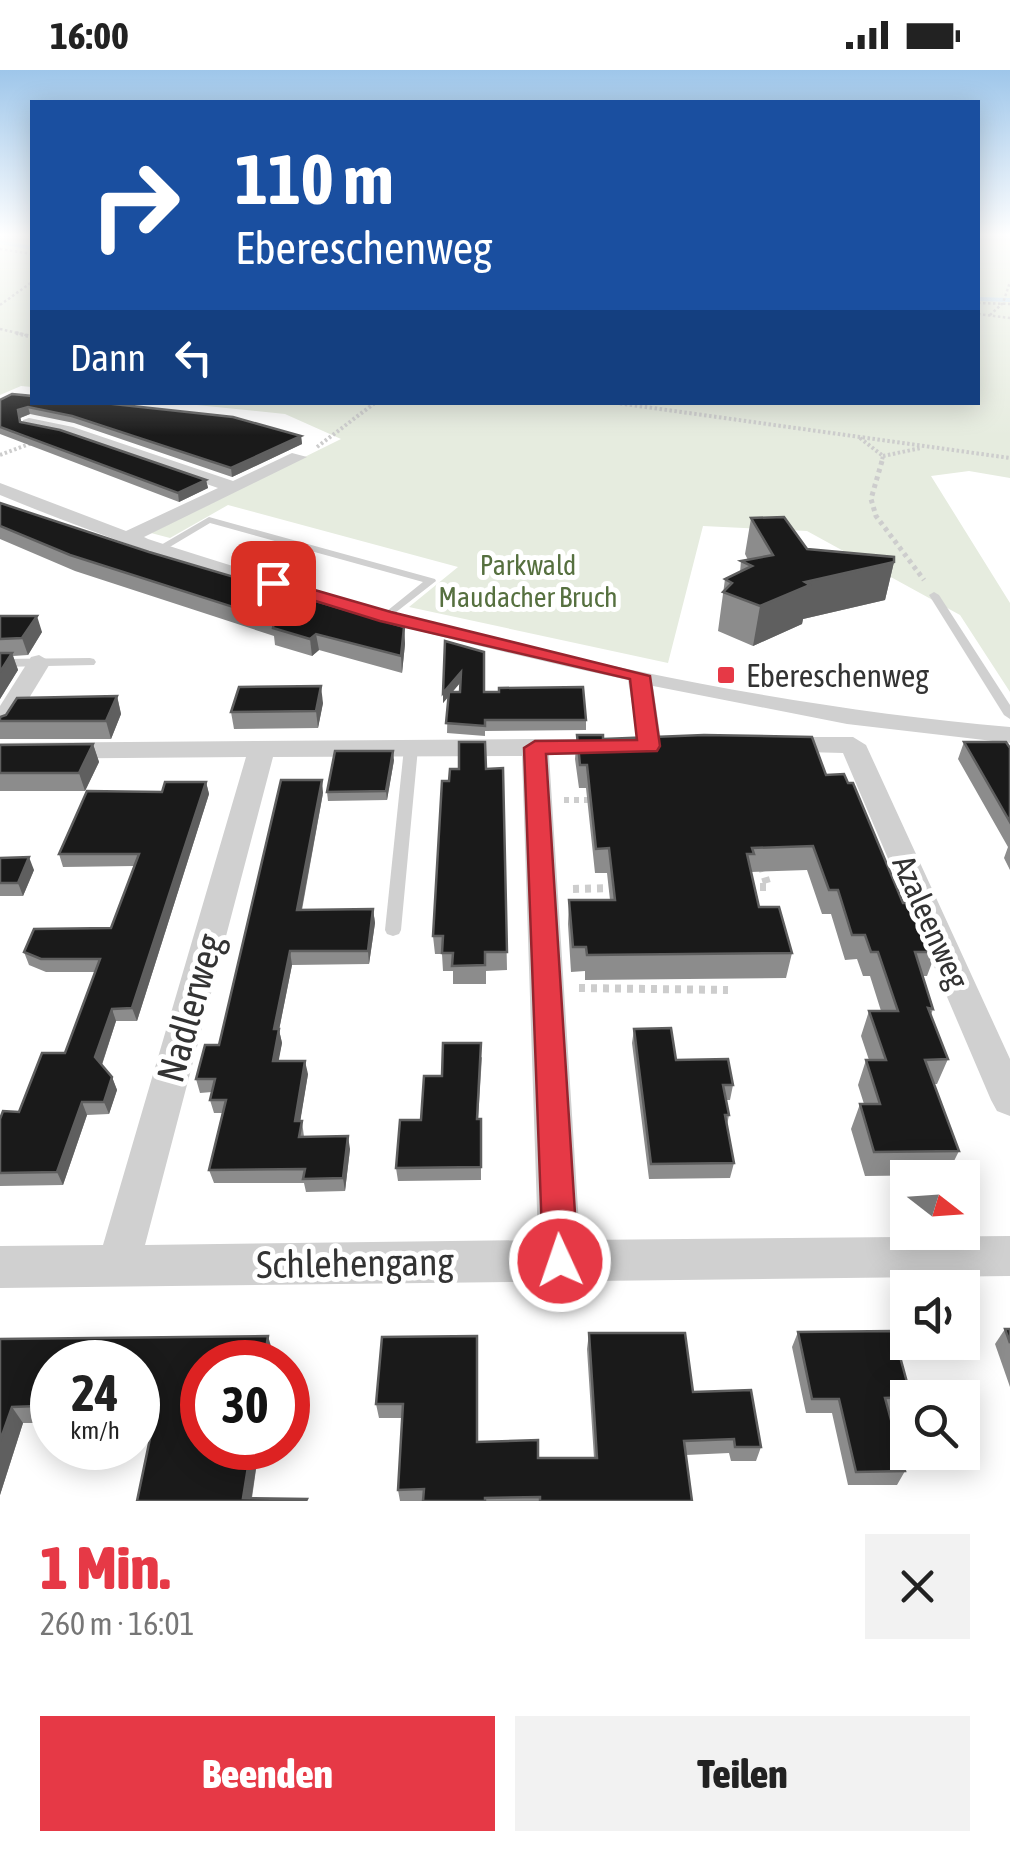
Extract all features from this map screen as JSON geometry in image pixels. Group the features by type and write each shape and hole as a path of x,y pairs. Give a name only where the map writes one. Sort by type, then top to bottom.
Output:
{"street":[{"path":"28,422 67,430 233,487"},
{"path":"127,538 298,456"},
{"path":"0,488 159,549 386,617 844,718 1010,734"},
{"path":"0,726 38,662"},
{"path":"0,752 658,746 640,676"},
{"name":"Azaleenweg","path":"742,746 853,745 1010,1100"},
{"path":"535,748 560,1261"},
{"name":"Nadlerweg","path":"118,1266 262,750"},
{"name":"Schlehengang","path":"0,1267 1010,1256"}],"lane":[{"path":"159,549 209,520 431,581 386,617"},
{"path":"934,594 1010,715"},
{"path":"0,663 90,662"},
{"path":"393,930 411,748"}],"path":[{"path":"990,315 1005,303"},
{"path":"980,314 1010,318"},
{"path":"0,329 30,337"},
{"path":"298,456 325,443 372,405"},
{"path":"631,405 1010,458"},
{"path":"859,437 883,456"},
{"path":"883,456 927,446"},
{"path":"883,456 871,499 876,516 934,594"},
{"path":"538,801 594,800"},
{"path":"730,887 768,887 758,851"},
{"path":"542,889 636,888"},
{"path":"547,988 728,990"}],"green space":[{"path":"0,303 30,303 30,387 21,386 0,395"},
{"name":"Parkwald Maudacher Bruch","path":"980,303 1010,303 1010,478 969,471 931,476 1010,603 1010,692 960,615 807,531 703,526 668,663 409,607 458,567 228,505 170,538 151,533 341,439 285,414 197,405 980,405"}],"building":[{"path":"12,394 30,396 30,405 123,405 233,417 301,436 231,468 72,416 28,407 18,410 20,422 60,430 206,480 178,493 0,427 0,400"},
{"path":"0,503 149,552 404,627 401,656 316,634 310,639 273,628 274,620 70,555 0,526"},
{"path":"784,517 807,549 894,557 894,562 805,582 810,585 760,606 723,592 732,583 725,579 752,566 741,561 773,555 751,518"},
{"path":"0,616 37,616 22,638 0,639"},
{"path":"445,641 484,652 484,692 499,692 499,688 583,687 586,720 485,720 485,726 446,723 449,692 460,692 461,672 443,693"},
{"path":"0,653 12,653 0,672"},
{"path":"321,686 316,711 231,712 239,687"},
{"path":"117,696 106,721 0,721 17,698"},
{"path":"577,735 603,735 603,739 704,735 812,737 826,775 844,774 848,783 853,783 903,903 915,903 936,952 915,952 933,1009 928,1008 948,1059 925,1060 959,1151 874,1152 860,1104 880,1104 866,1060 886,1060 869,1011 898,1011 878,952 871,952 865,935 852,935 838,890 829,890 813,846 752,848 754,854 747,854 759,907 779,907 792,953 587,955 586,947 573,947 569,900 615,900 609,848 596,849 587,765 580,765"},
{"path":"459,742 485,742 486,769 503,768 507,952 485,952 485,965 452,966 453,953 442,953 443,936 433,936 442,781 449,781 450,769 459,769"},
{"path":"964,742 1006,742 1010,748 1010,822"},
{"path":"93,744 79,773 0,773 0,745"},
{"path":"335,751 393,751 386,791 327,792"},
{"path":"281,780 322,780 297,910 373,909 368,951 290,951 274,1029 279,1029 273,1061 305,1061 295,1121 302,1121 299,1137 348,1136 343,1178 303,1179 305,1169 209,1170 226,1100 210,1100 215,1079 196,1079 205,1045 219,1045"},
{"path":"165,782 206,782 132,1008 112,1009 95,1057 112,1077 104,1102 82,1102 57,1172 0,1173 3,1111 19,1112 42,1053 65,1053 100,959 41,959 24,952 34,929 111,928 139,854 59,854 87,791 162,792"},
{"path":"29,857 18,883 0,883 0,858"},
{"path":"671,1028 676,1060 728,1059 733,1085 723,1085 734,1163 651,1164 634,1029"},
{"path":"443,1043 481,1043 477,1119 481,1119 481,1167 396,1168 400,1120 421,1120 424,1076 442,1076"},
{"path":"890,1331 890,1360 901,1360 906,1380 890,1380 890,1398 885,1398 890,1416 890,1470 905,1471 856,1472 839,1399 812,1399 798,1332"},
{"path":"589,1333 685,1333 693,1392 751,1390 761,1447 735,1447 734,1439 684,1441 692,1501 540,1501 540,1497 423,1501 424,1489 398,1490 403,1404 376,1404 382,1337 477,1336 477,1442 538,1440 538,1458 597,1458"},
{"path":"268,1336 267,1340 180,1340 180,1470 247,1470 243,1498 306,1501 137,1501 143,1470 160,1470 160,1340 30,1340 30,1406 12,1407 0,1441 0,1339"}],"place":[{"name":"Ebereschenweg","path":"726,675"}],"route":[{"path":"273,583 386,617 640,676 649,746 535,748 560,1261"}]}
